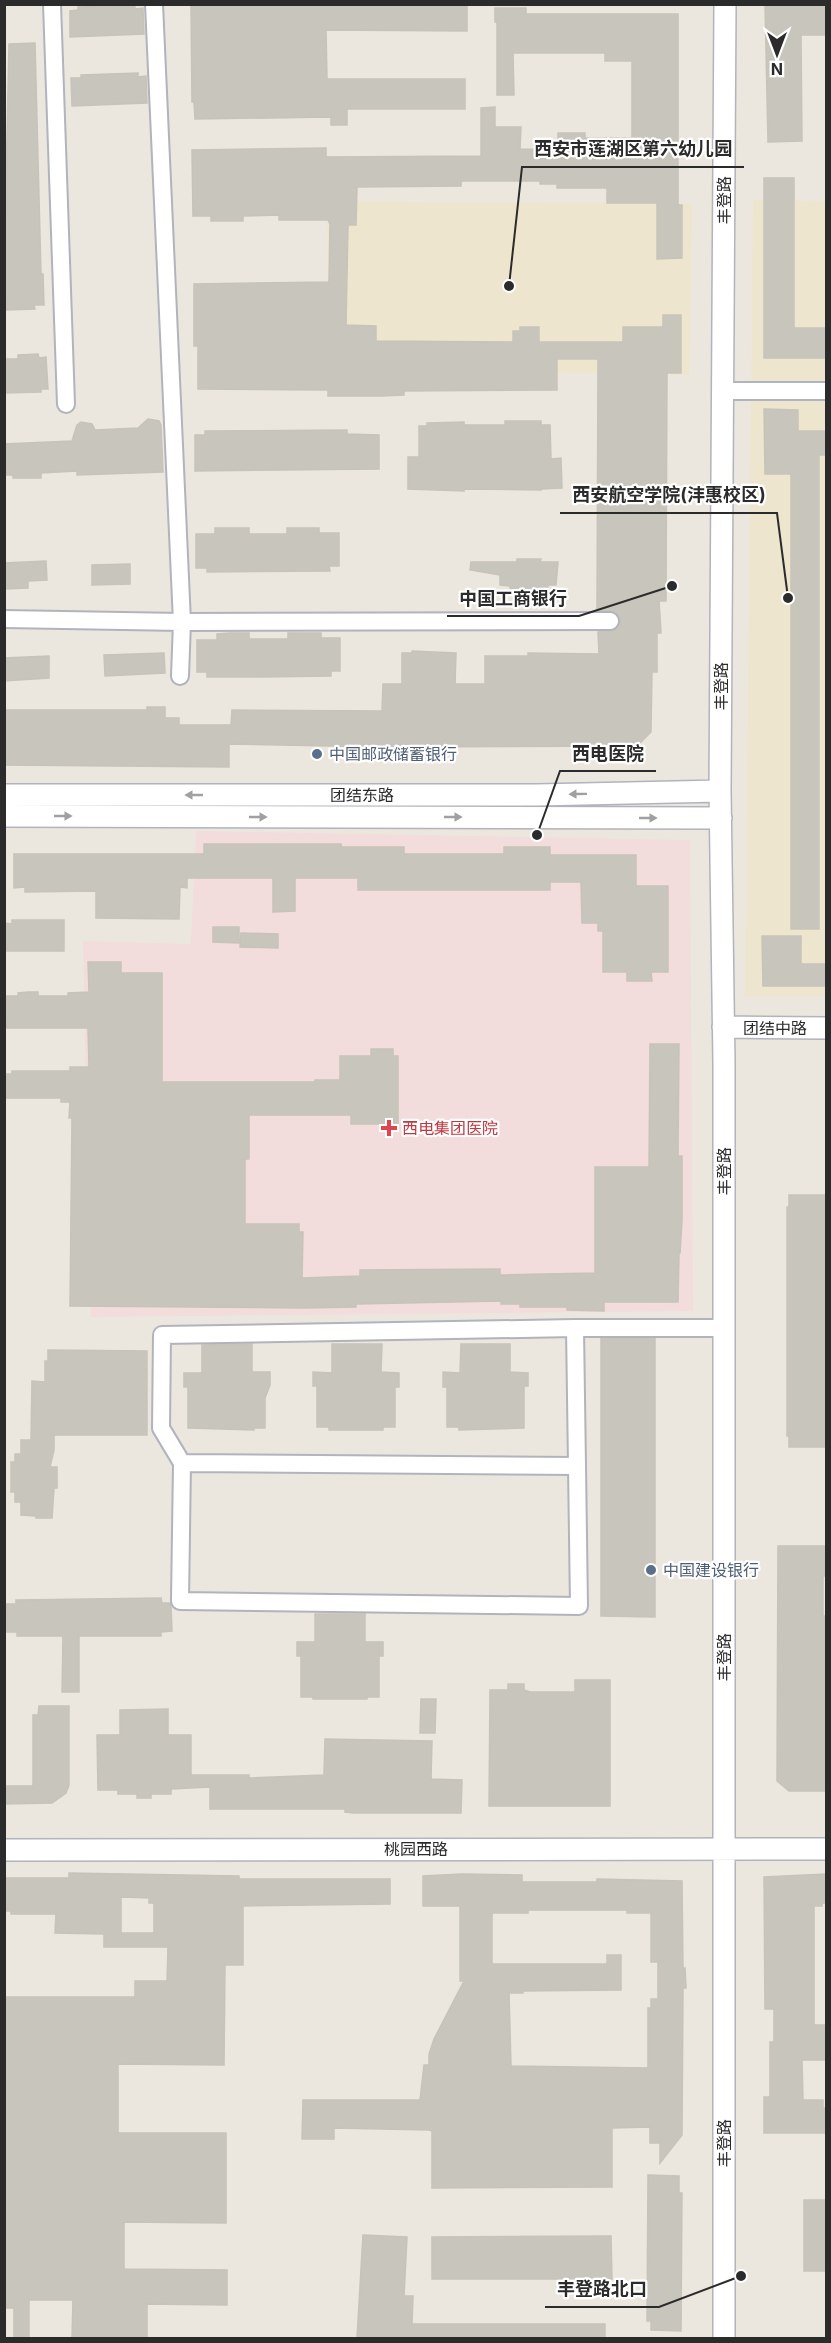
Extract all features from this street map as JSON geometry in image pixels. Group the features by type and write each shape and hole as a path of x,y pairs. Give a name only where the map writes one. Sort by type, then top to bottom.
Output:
{"street":[{"path":"52,4 66,404"},
{"path":"154,4 182,622 180,676"},
{"name":"丰登路","path":"724,2338 724,1328 720,791 725,4"},
{"path":"723,391 826,391"},
{"path":"4,619 182,622 610,621"},
{"name":"团结东路","path":"4,795 537,795 720,791"},
{"path":"4,816 721,818"},
{"name":"团结中路","path":"723,1027 826,1028"},
{"path":"575,1328 579,1606 180,1601 182,1463 161,1428 162,1335 575,1328 724,1328"},
{"path":"182,1463 577,1466"},
{"name":"桃园西路","path":"4,1850 826,1849"}],"shaded area":[{"path":"753,200 826,201 826,996 745,996"},
{"path":"327,201 692,204 689,375 329,368"},
{"name":"西电集团医院","path":"196,831 690,840 693,1311 91,1317 83,941 191,944"}],"building":[{"path":"467,4 467,31 326,30 327,79 465,79 465,109 347,109 347,125 331,125 331,117 195,119 194,102 192,102 191,5"},
{"path":"765,4 826,4 826,35 801,35 802,141 768,142"},
{"path":"135,5 135,9 143,8 144,34 70,37 70,11 78,10 78,7"},
{"path":"495,8 526,8 526,14 678,14 678,205 682,205 682,258 657,259 657,203 607,203 607,188 557,188 557,184 540,184 540,181 461,181 461,186 357,187 356,225 348,225 346,325 376,326 376,341 513,342 513,331 520,331 520,327 539,327 539,342 623,342 623,327 663,327 663,315 681,315 681,373 667,373 666,601 659,601 661,633 657,633 657,672 652,672 651,732 637,746 383,747 229,744 229,767 4,765 4,710 147,710 147,707 165,707 165,718 179,718 179,725 231,725 232,710 382,711 383,684 402,684 402,653 412,653 412,651 456,653 455,684 485,684 485,656 528,656 528,653 599,654 598,632 611,631 619,627 620,620 616,612 597,611 598,359 557,359 557,390 404,391 404,395 328,396 328,390 198,389 198,346 194,346 194,284 329,282 330,224 328,220 279,220 279,215 243,216 243,221 211,221 211,216 193,216 192,150 326,148 326,157 481,156 481,108 495,107 495,127 521,127 520,149 558,150 558,133 585,133 585,138 632,138 632,61 605,61 605,53 513,53 514,95 497,95"},
{"path":"35,43 41,274 43,274 44,305 34,305 35,309 6,310 4,275 9,44"},
{"path":"138,73 138,77 146,76 147,103 72,106 71,78 81,78 81,75"},
{"path":"764,178 794,178 794,328 826,328 826,358 764,358"},
{"path":"38,354 39,358 46,357 48,389 41,389 41,392 4,393 4,359 18,359 18,355"},
{"path":"764,409 798,410 798,431 826,431 826,455 819,455 819,929 791,929 791,474 765,474"},
{"path":"148,419 159,421 161,425 163,472 77,475 77,471 41,473 41,478 13,478 13,475 4,475 4,444 72,441 77,425 81,422 92,424 95,430 138,428"},
{"path":"505,421 541,421 541,425 550,425 551,459 561,458 562,488 464,489 464,491 408,489 408,457 419,457 419,426 427,426 427,423 464,422 464,425 505,425"},
{"path":"347,430 347,434 379,435 379,469 195,471 195,435 205,435 205,431"},
{"path":"215,528 249,528 249,534 287,534 287,528 319,528 319,533 339,533 339,566 329,566 330,571 207,572 207,568 196,568 196,534 215,534"},
{"path":"517,559 558,562 556,585 548,585 547,593 510,588 510,586 500,585 500,575 470,570 471,562 517,562"},
{"path":"46,561 47,580 28,581 28,588 5,589 4,563"},
{"path":"130,564 130,584 92,585 92,565"},
{"path":"249,633 249,639 288,639 288,633 321,633 321,638 340,638 340,671 331,671 331,676 260,677 207,677 207,672 197,672 197,640 217,640 217,634"},
{"path":"164,653 165,673 105,676 104,655"},
{"path":"49,656 49,678 4,681 4,658"},
{"path":"204,844 341,844 341,847 404,847 404,854 504,854 504,847 550,847 550,855 636,855 636,886 668,886 668,972 651,972 652,981 627,981 627,972 603,972 603,931 598,931 598,923 582,923 581,882 550,882 550,890 358,890 358,878 295,878 295,911 273,912 273,878 187,878 187,888 180,887 179,919 96,918 96,891 25,892 25,887 14,888 14,854 204,854"},
{"path":"12,920 64,920 64,951 4,951 4,923 12,924"},
{"path":"213,927 239,927 239,943 213,942"},
{"path":"241,933 278,934 278,948 240,947"},
{"path":"762,936 801,936 801,964 826,964 826,986 763,986"},
{"path":"88,962 121,962 121,973 162,973 162,1082 340,1080 340,1056 371,1056 371,1049 393,1049 393,1056 398,1056 398,1124 351,1124 351,1115 249,1115 249,1159 245,1159 245,1224 299,1224 299,1232 303,1232 302,1278 360,1276 360,1270 500,1269 500,1275 595,1273 595,1167 649,1167 650,1044 679,1044 678,1156 682,1156 682,1220 678,1302 604,1302 604,1311 567,1310 567,1307 520,1307 520,1304 501,1304 501,1301 356,1304 356,1307 303,1308 70,1306 72,1118 69,1118 70,1102 61,1102 61,1098 4,1098 4,1074 12,1074 12,1071 70,1071 70,1067 89,1067 88,1028 6,1028 4,996 38,992 38,996 68,996 68,993 89,992"},
{"path":"789,1195 826,1195 826,1447 789,1447 789,1436 787,1436 787,1207 789,1207"},
{"path":"601,1338 655,1338 655,1617 601,1616"},
{"path":"252,1344 252,1372 270,1372 270,1385 265,1398 265,1428 254,1428 254,1430 188,1428 188,1387 184,1387 184,1373 202,1373 202,1345"},
{"path":"332,1344 382,1344 381,1372 399,1373 399,1387 395,1387 395,1427 383,1427 383,1430 329,1430 329,1427 317,1427 317,1386 313,1386 313,1372 332,1373"},
{"path":"461,1344 510,1344 510,1372 528,1373 528,1386 524,1386 524,1428 459,1430 459,1427 447,1427 447,1387 443,1387 443,1372 460,1373"},
{"path":"48,1350 147,1351 147,1435 54,1435 54,1450 50,1467 57,1467 57,1488 54,1488 52,1518 36,1518 36,1516 21,1515 21,1502 15,1502 15,1492 11,1492 11,1462 15,1462 15,1454 21,1454 21,1440 31,1440 32,1381 45,1382 45,1361 48,1361"},
{"path":"778,1546 826,1546 823,1616 826,1616 826,1791 789,1791 777,1781"},
{"path":"161,1598 162,1603 170,1603 172,1631 161,1632 161,1636 79,1636 79,1692 62,1692 63,1636 17,1636 17,1632 6,1632 6,1604 16,1604 16,1600"},
{"path":"315,1614 365,1614 365,1642 383,1642 383,1656 379,1656 379,1697 313,1699 313,1697 301,1697 301,1656 297,1656 297,1642 315,1642"},
{"path":"575,1680 610,1680 610,1806 489,1806 490,1690 508,1690 508,1684 524,1684 524,1690 530,1692 575,1692"},
{"path":"421,1699 436,1699 435,1733 420,1733"},
{"path":"39,1706 69,1706 69,1785 66,1793 52,1803 4,1804 4,1786 33,1786 33,1715 38,1715"},
{"path":"168,1709 168,1735 191,1735 191,1775 249,1775 249,1778 324,1775 325,1739 432,1741 431,1779 462,1780 461,1813 354,1813 345,1812 345,1809 210,1809 210,1787 171,1789 171,1794 151,1794 151,1798 137,1798 137,1794 118,1794 118,1790 98,1790 97,1735 120,1735 120,1710"},
{"path":"69,1873 239,1876 239,1879 390,1879 390,1904 243,1906 243,1965 225,1965 224,2065 118,2064 118,2133 226,2133 226,2223 124,2222 124,2269 227,2270 227,2305 147,2304 147,2338 72,2338 73,2300 29,2300 29,2338 14,2338 14,2308 4,2308 4,1997 135,1997 135,1981 167,1981 168,1947 104,1947 104,1934 55,1933 56,1914 11,1914 11,1911 4,1911 4,1878 69,1878","holes":["121,1897 149,1898 149,1903 154,1903 154,1933 121,1933"]},
{"path":"826,1874 826,1903 822,1903 822,1906 814,1906 814,2025 826,2025 826,2060 802,2060 803,2100 823,2100 823,2108 826,2108 826,2133 764,2133 764,2097 770,2097 770,2042 774,2042 774,2009 765,2009 764,1877"},
{"path":"522,1875 522,1882 597,1882 597,1879 682,1881 683,1968 685,1968 686,1988 683,1988 682,2135 660,2163 660,2143 650,2143 650,2127 612,2128 612,2187 432,2188 432,2131 334,2128 334,2139 302,2139 303,2100 420,2100 424,2065 429,2065 429,2054 434,2039 464,1981 460,1981 460,1906 423,1906 423,1876","holes":["528,1910 627,1910 627,1913 651,1913 651,1962 658,1962 658,1999 651,1999 651,2008 648,2008 648,2068 511,2066 509,1993 621,1990 621,1955 607,1955 607,1964 492,1964 492,1913 528,1913"]},
{"path":"648,2175 679,2176 679,2193 682,2193 681,2331 651,2330 651,2321 647,2321"},
{"path":"804,2200 826,2200 826,2271 804,2271"},
{"path":"363,2235 407,2237 404,2296 413,2296 412,2324 605,2324 605,2338 357,2338"},
{"path":"611,2236 612,2279 432,2279 432,2237"}],"place":[{"name":"西安市莲湖区第六幼儿园","path":"509,286"},
{"name":"中国工商银行","path":"672,586"},
{"name":"西安航空学院(沣惠校区)","path":"788,598"},
{"name":"中国邮政储蓄银行","path":"317,754"},
{"name":"西电医院","path":"537,835"},
{"name":"西电集团医院","path":"389,1128"},
{"name":"中国建设银行","path":"651,1570"},
{"name":"丰登路北口","path":"741,2276"}]}
